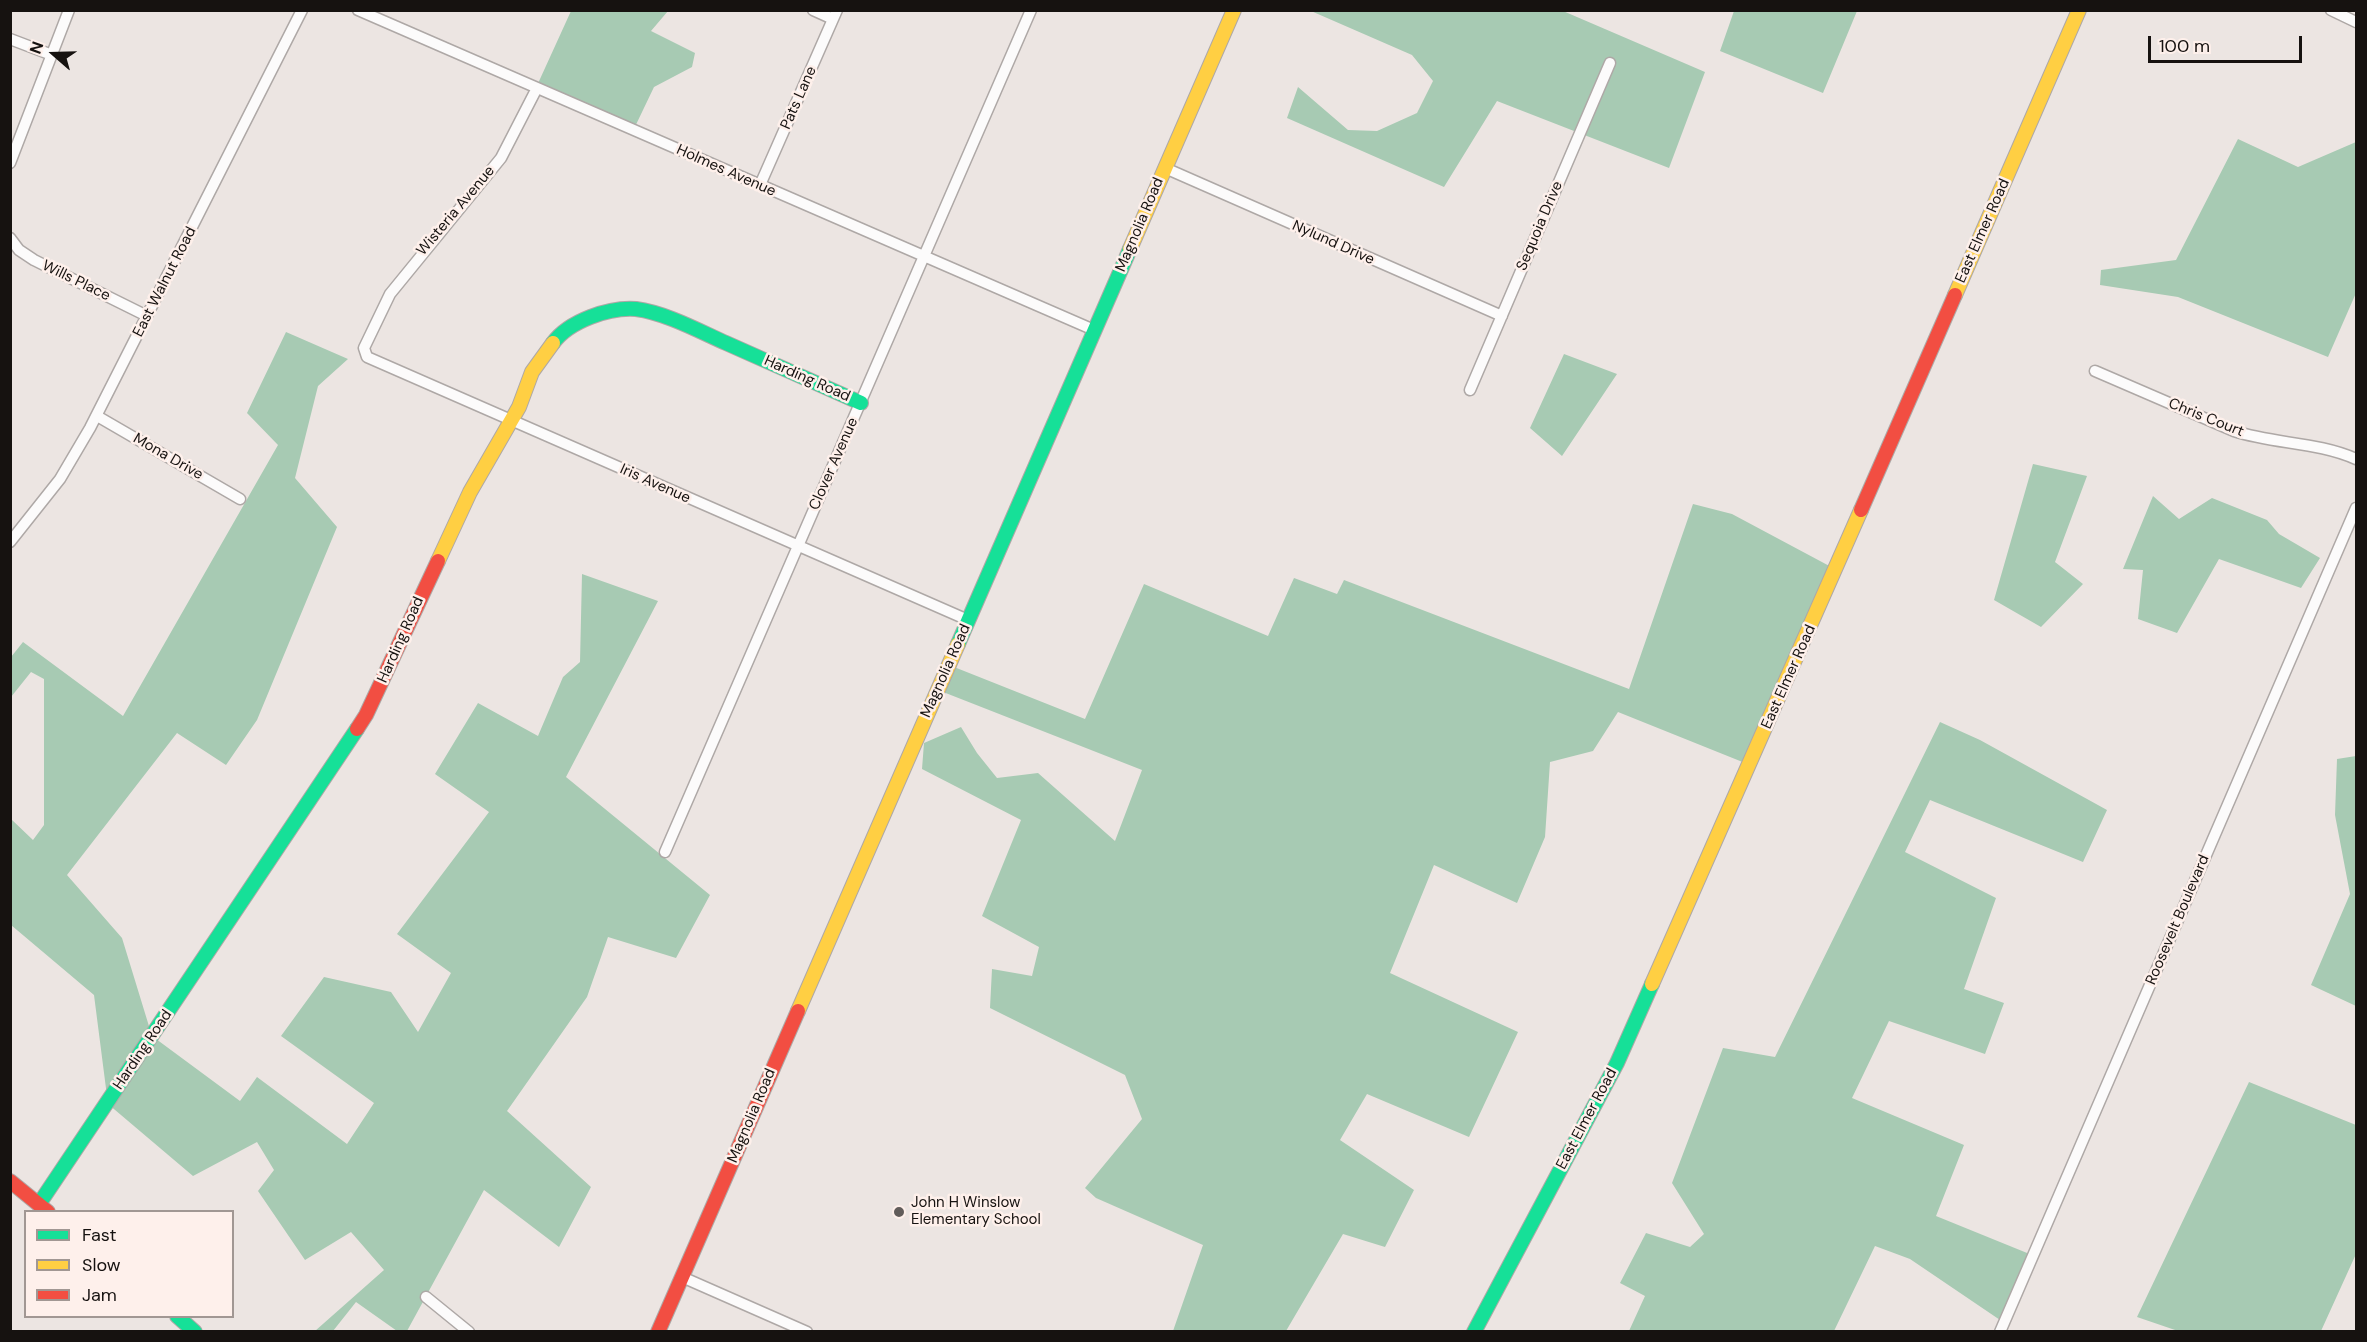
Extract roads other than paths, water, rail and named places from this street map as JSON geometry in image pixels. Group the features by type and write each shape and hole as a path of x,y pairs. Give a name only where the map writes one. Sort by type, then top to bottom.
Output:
{"street":[{"path":"10,163 69,10"},
{"name":"East Walnut Road","path":"12,536 60,478 97,416 302,10"},
{"name":"Holmes Avenue","path":"358,10 1095,330"},
{"path":"813,10 835,15"},
{"name":"Clover Avenue","path":"665,852 1031,10"},
{"name":"Magnolia Road","path":"658,1332 1234,10"},
{"name":"East Elmer Road","path":"1474,1332 1617,1063 1792,670 2079,10"},
{"path":"2331,10 2356,22"},
{"name":"Pats Lane","path":"760,185 835,15"},
{"path":"10,39 52,55"},
{"name":"Sequoia Drive","path":"1470,390 1610,63"},
{"name":"Wisteria Avenue","path":"371,332 396,286 501,158 537,88"},
{"name":"Nylund Drive","path":"1165,168 1502,316"},
{"name":"Wills Place","path":"10,238 19,250 34,260 147,316"},
{"name":"Harding Road","path":"44,1208 366,715 444,544 511,421 532,372 558,336 585,318 633,309 693,328 861,403"},
{"name":"Iris Avenue","path":"371,332 364,348 367,357 371,359 968,620"},
{"name":"Chris Court","path":"2095,371 2234,431 2252,437 2330,450 2356,459"},
{"name":"Mona Drive","path":"97,416 240,499"},
{"name":"Roosevelt Boulevard","path":"2000,1332 2356,508"},
{"path":"10,1181 44,1208"},
{"path":"682,1277 807,1332"},
{"path":"426,1297 469,1332"},
{"path":"178,1318 195,1332"}],"place":[{"name":"John H Winslow Elementary School","path":"899,1212"}]}
